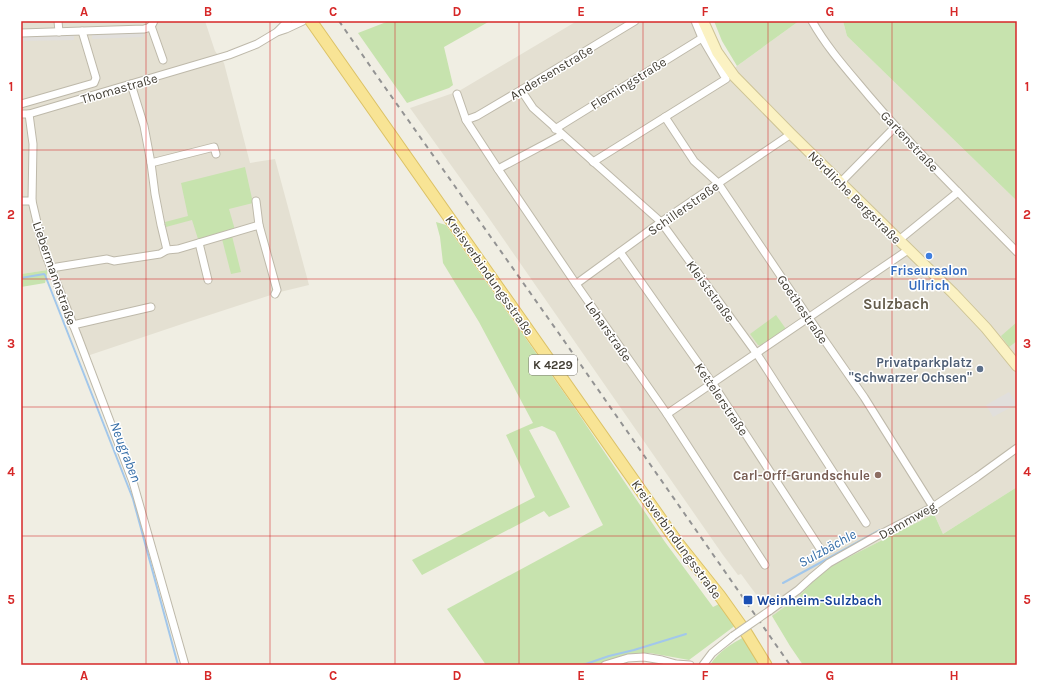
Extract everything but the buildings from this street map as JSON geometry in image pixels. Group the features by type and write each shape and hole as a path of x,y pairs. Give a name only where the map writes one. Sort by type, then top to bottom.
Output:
{"main road":[{"name":"Kreisverbindungsstraße","path":"311,21 677,542 720,596 747,634 766,665"},
{"name":"Nördliche Bergstraße","path":"703,21 717,52 734,76 958,298 1017,365"}],"street":[{"path":"58,21 60,32"},
{"path":"277,32 288,21"},
{"path":"277,32 303,21"},
{"name":"Andersenstraße","path":"466,120 477,116 635,21"},
{"path":"592,162 726,79 702,38 695,21"},
{"name":"Gartenstraße","path":"812,21 845,68 895,127 1017,252"},
{"path":"21,33 148,29 153,24 163,60"},
{"path":"21,104 94,83 96,78 82,31"},
{"name":"Thomastraße","path":"21,114 30,114 237,53 257,44 277,32"},
{"name":"Flemingstraße","path":"555,128 702,38"},
{"path":"131,84 144,126 167,250"},
{"name":"Kleiststraße","path":"521,90 533,108 661,222 757,354 866,523"},
{"name":"Leharstraße","path":"457,94 466,120 498,169 667,414 765,565"},
{"name":"Liebermannstraße","path":"30,114 33,144 32,202 41,239 133,482 185,665"},
{"name":"Goethestraße","path":"665,117 694,161 718,183 867,401 933,507"},
{"path":"841,182 895,127"},
{"name":"Schillerstraße","path":"576,284 661,222 791,134"},
{"path":"498,169 562,135"},
{"path":"151,163 214,147 216,154"},
{"path":"899,240 958,192"},
{"path":"256,201 259,225 277,290 275,294"},
{"path":"21,202 32,202"},
{"path":"51,268 107,259 114,260 160,254 167,250 178,249 259,225"},
{"path":"199,243 208,280"},
{"path":"667,414 908,250"},
{"name":"Kettelerstraße","path":"620,252 713,384 821,550"},
{"path":"73,325 151,307"},
{"name":"Dammweg","path":"702,665 712,653 733,636 798,590 810,578 829,564 875,537 933,507 1017,448"},
{"path":"606,665 628,658 644,657 677,664 690,665"}],"shaded area":[{"path":"21,21 205,21 215,51 224,63 250,163 275,159 309,285 280,292 87,356 49,270 21,274"},
{"path":"577,21 702,21 730,72 799,21 843,21 847,36 1017,201 1017,487 943,534 934,514 825,569 798,597 772,616 741,574 738,575 723,555 486,214 410,108 459,91"},
{"path":"143,32 143,37 92,39 92,33"},
{"path":"21,35 74,35 74,40 21,41"},
{"path":"1009,392 1017,404 993,417 986,405"}],"green space":[{"path":"389,21 490,21 444,47 453,85 449,88 407,103 358,33"},
{"path":"714,21 799,21 737,66 722,41"},
{"path":"843,21 1017,21 1017,201 847,36"},
{"path":"245,167 253,203 229,209 235,230 198,239 192,220 166,227 165,222 188,216 181,183"},
{"path":"436,222 446,225 574,407 665,542 713,607 721,603 736,625 689,660 650,653 632,654 598,665 486,665 447,609 603,525 555,432 542,426 529,430 570,507 549,517 544,511 422,575 412,560 535,497 506,435 533,423 479,322 443,263 440,237"},
{"path":"232,236 241,272 231,274 222,239"},
{"path":"48,270 45,283 21,287 21,274"},
{"path":"776,315 786,329 762,346 758,345 750,334"},
{"path":"1017,322 1017,341 1009,347 1001,336"},
{"path":"1017,487 1017,665 803,665 772,616 798,597 825,569 934,514 943,534"},
{"path":"744,637 759,665 710,665 721,652"}],"waterway":[{"name":"Neugraben","path":"21,278 45,275 133,499 178,665"},
{"name":"Sulzbächle","path":"783,583 880,530"},
{"name":"Sulzbächle","path":"583,665 686,634"}],"railway":[{"path":"339,21 790,665"}],"place":[{"name":"Friseursalon Ullrich","path":"929,256"},
{"name":"Privatparkplatz \"Schwarzer Ochsen\"","path":"980,369"},
{"name":"Carl-Orff-Grundschule","path":"878,475"},
{"name":"Weinheim-Sulzbach","path":"748,600"}],"district":[{"name":"Sulzbach","path":"896,304"}]}
